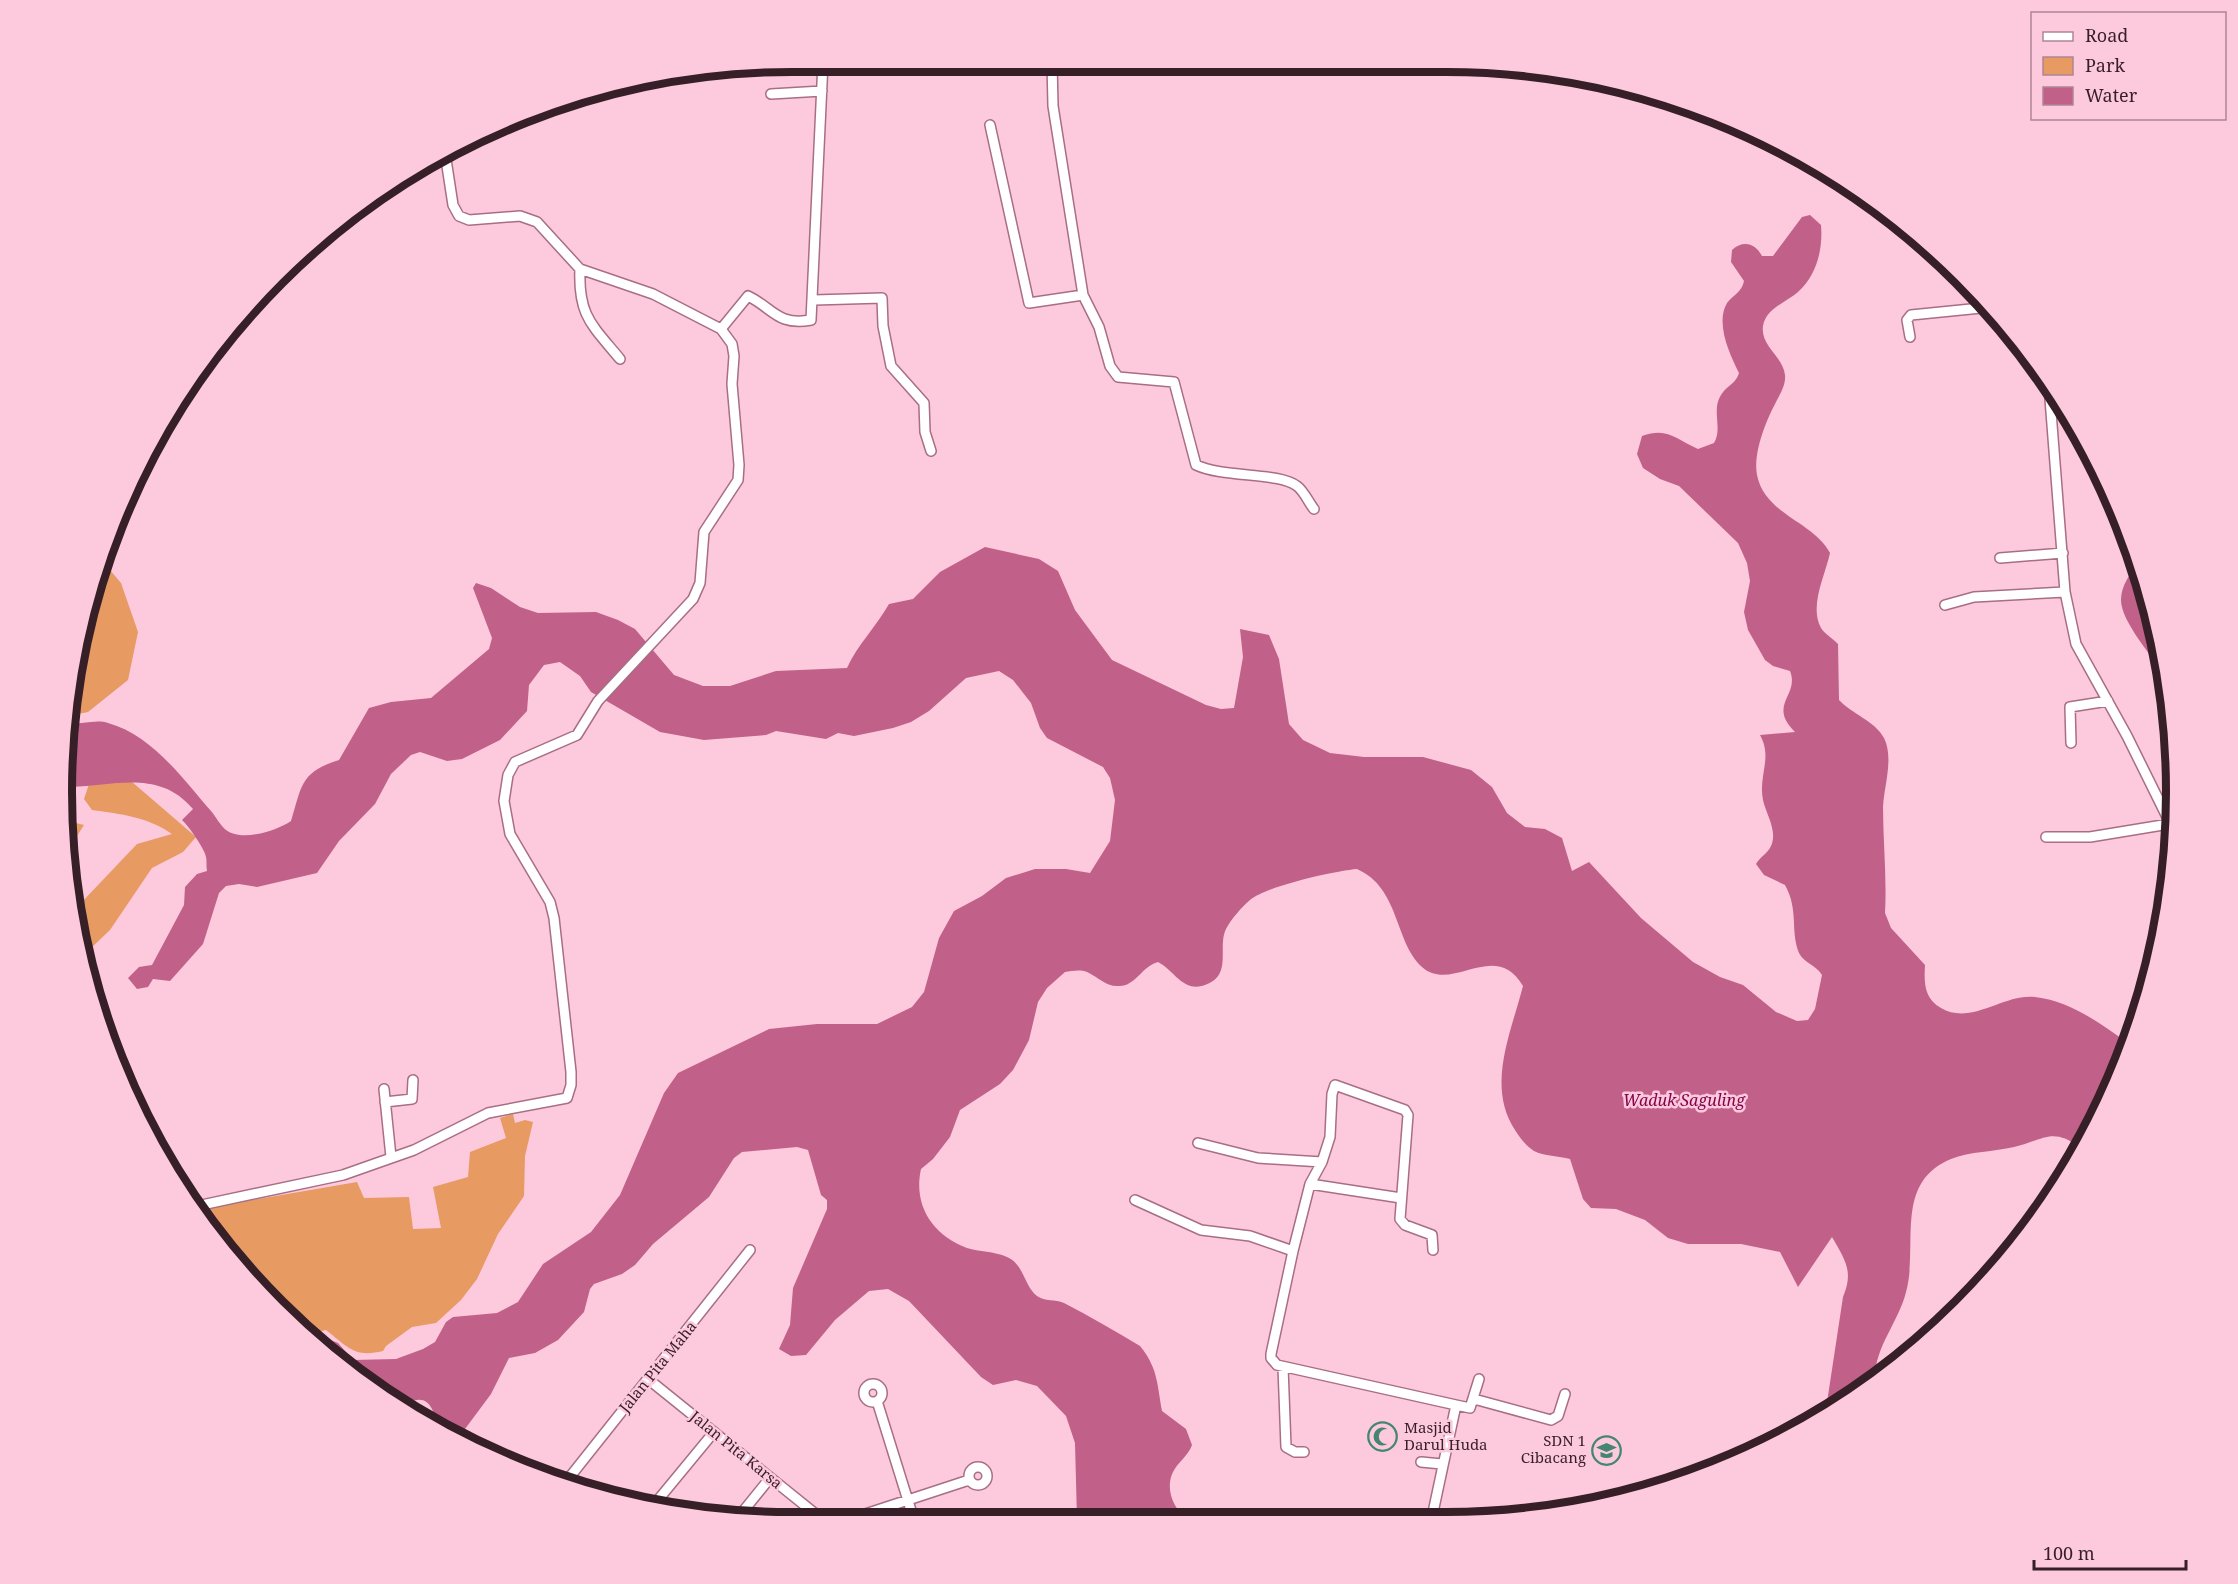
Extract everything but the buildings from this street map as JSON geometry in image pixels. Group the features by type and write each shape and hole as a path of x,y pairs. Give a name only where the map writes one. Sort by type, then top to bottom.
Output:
{"street":[{"path":"721,329 746,296 750,296 773,315 798,321 811,320 814,300 823,72"},
{"path":"1052,72 1053,106 1083,295 1099,327 1110,366 1118,377 1174,382 1196,465 1228,475 1279,480 1297,486 1314,509"},
{"path":"771,94 822,91"},
{"path":"990,125 1028,301 1032,304 1083,295"},
{"path":"202,1205 343,1175 452,1133 488,1113 567,1098 570,1092 570,1072 554,918 550,902 510,834 504,789 515,762 577,735 598,701 690,604 700,583 704,532 733,490 739,472 732,384 733,350 732,344 721,329 653,294 580,269 541,225 532,219 520,216 469,220 459,216 453,205 446,161"},
{"path":"580,269 579,295 587,319 620,359"},
{"path":"814,300 878,296 883,298 883,326 891,366 924,403 925,432 931,451"},
{"path":"1910,338 1907,320 1911,315 1979,308"},
{"path":"2050,400 2064,553 2065,592 2076,644 2108,701 2165,816"},
{"path":"2000,558 2064,553"},
{"path":"1946,605 1974,597 2065,592"},
{"path":"2071,743 2070,707 2108,701"},
{"path":"2046,837 2090,837 2165,825"},
{"path":"385,1102 412,1099 413,1080"},
{"path":"1433,1250 1432,1235 1401,1222 1408,1115 1397,1106 1335,1084 1332,1094 1330,1137 1322,1162 1310,1184 1271,1354 1273,1361 1283,1367 1470,1408 1479,1379"},
{"path":"384,1089 391,1157"},
{"path":"1198,1143 1215,1150 1258,1158 1322,1162"},
{"path":"1310,1184 1401,1198"},
{"path":"1135,1200 1201,1230 1250,1236 1293,1251"},
{"name":"Jalan Pita Maha","path":"570,1477 750,1250"},
{"path":"1283,1367 1286,1447 1294,1452 1304,1452"},
{"name":"Jalan Pita Karsa","path":"648,1378 812,1512"},
{"path":"1474,1399 1551,1420 1558,1416 1565,1394"},
{"path":"877,1401 912,1512"},
{"path":"1433,1512 1456,1405"},
{"path":"659,1499 714,1432"},
{"path":"1421,1462 1442,1464"},
{"path":"744,1510 770,1478"},
{"path":"875,1512 969,1480"}],"green space":[{"path":"108,568 121,583 138,632 128,680 88,712 77,714 78,698 86,652"},
{"path":"124,775 196,837 183,852 152,868 110,930 90,949 81,903 137,844 172,834 144,820 92,810 84,799 90,781"},
{"path":"73,822 84,825 74,841"},
{"path":"513,1114 515,1123 525,1120 533,1122 525,1156 524,1196 498,1234 477,1279 461,1300 436,1323 412,1327 386,1346 383,1351 358,1352 346,1346 326,1330 316,1332 251,1267 205,1208 357,1182 364,1198 409,1197 413,1229 441,1228 433,1187 468,1177 470,1152 506,1138 500,1118"}],"water":[{"name":"Waduk Saguling","path":"1810,215 1821,225 1820,252 1814,270 1805,285 1768,314 1763,326 1765,339 1783,368 1785,379 1767,420 1756,467 1762,489 1769,500 1813,533 1830,553 1819,591 1817,610 1821,628 1838,644 1839,700 1875,727 1887,746 1888,763 1883,807 1885,913 1891,928 1925,965 1926,990 1931,1000 1941,1008 1952,1013 1964,1013 2023,997 2048,999 2073,1008 2122,1039 2092,1110 2074,1143 2055,1136 2006,1149 1966,1154 1951,1159 1933,1170 1921,1183 1912,1217 1906,1292 1879,1355 1876,1369 1827,1403 1843,1297 1848,1280 1847,1266 1832,1237 1798,1287 1780,1252 1741,1244 1688,1244 1668,1238 1645,1220 1616,1209 1591,1208 1583,1199 1570,1159 1534,1151 1521,1139 1507,1113 1502,1096 1504,1059 1523,986 1512,973 1500,967 1487,966 1446,975 1434,974 1422,967 1406,943 1381,889 1371,878 1357,869 1285,885 1250,900 1226,929 1222,968 1219,975 1214,981 1205,985 1191,986 1158,962 1148,967 1130,983 1119,986 1107,984 1086,972 1065,972 1047,988 1038,1002 1029,1040 1013,1070 1000,1084 960,1110 950,1137 933,1159 921,1169 919,1182 923,1206 935,1227 944,1235 967,1248 1013,1260 1037,1296 1064,1303 1140,1346 1154,1369 1162,1411 1186,1429 1192,1445 1171,1478 1170,1491 1179,1512 1077,1512 1075,1443 1066,1416 1037,1386 1016,1380 993,1385 981,1377 909,1301 888,1289 869,1291 835,1320 806,1355 791,1356 779,1349 790,1325 793,1288 827,1209 827,1200 821,1195 808,1150 797,1147 742,1152 734,1158 709,1197 653,1244 635,1265 622,1274 594,1284 590,1289 584,1312 558,1340 535,1353 509,1358 491,1394 463,1432 431,1416 433,1411 424,1400 410,1402 392,1391 323,1338 338,1343 353,1360 396,1359 435,1342 446,1322 453,1317 497,1313 518,1302 543,1264 591,1232 620,1195 664,1093 678,1073 769,1029 817,1024 877,1024 912,1007 924,992 939,938 954,911 982,896 1006,878 1035,869 1066,869 1090,873 1110,841 1115,800 1110,778 1103,767 1047,738 1040,728 1031,703 1013,680 999,671 966,678 929,711 911,722 893,728 854,736 838,733 826,739 776,731 766,735 704,740 660,732 591,692 580,676 560,662 544,665 529,685 527,711 500,740 462,759 447,761 420,752 411,755 391,774 375,804 339,841 317,873 257,887 239,884 226,886 219,893 203,944 170,981 153,979 148,987 137,989 128,978 139,967 152,965 184,905 185,887 197,874 207,871 205,854 182,820 193,809 180,797 166,789 152,784 137,783 72,787 76,724 108,723 139,737 178,772 226,830 241,835 250,835 277,828 291,821 301,789 310,775 339,760 369,708 391,702 431,698 489,649 492,638 473,588 476,583 491,588 520,607 538,613 596,612 618,620 635,629 674,675 703,686 730,686 776,671 847,668 856,651 889,604 913,599 940,572 985,547 1039,559 1058,571 1075,610 1112,660 1206,705 1221,709 1234,708 1243,657 1240,629 1269,635 1279,659 1289,724 1303,740 1330,753 1364,757 1423,757 1471,770 1492,787 1507,813 1525,827 1545,829 1562,838 1572,871 1589,862 1641,918 1693,962 1720,977 1743,985 1776,1012 1797,1021 1808,1020 1815,1009 1822,975 1799,953 1796,945 1792,903 1785,885 1764,875 1756,864 1770,848 1773,840 1771,823 1763,800 1765,751 1760,735 1795,732 1784,714 1792,680 1790,671 1773,666 1765,660 1748,630 1744,612 1750,581 1747,563 1738,543 1679,486 1660,479 1643,468 1637,454 1642,436 1658,433 1671,435 1698,449 1714,443 1717,431 1718,401 1723,392 1736,380 1739,373 1723,329 1727,303 1739,291 1744,281 1731,262 1732,250 1740,245 1748,244 1756,248 1762,256 1773,256 1802,217"},
{"path":"2131,573 2153,660 2132,629 2122,609 2121,600"}],"place":[{"name":"Masjid Darul Huda","path":"1383,1437"},
{"name":"SDN 1 Cibacang","path":"1607,1450"}]}
